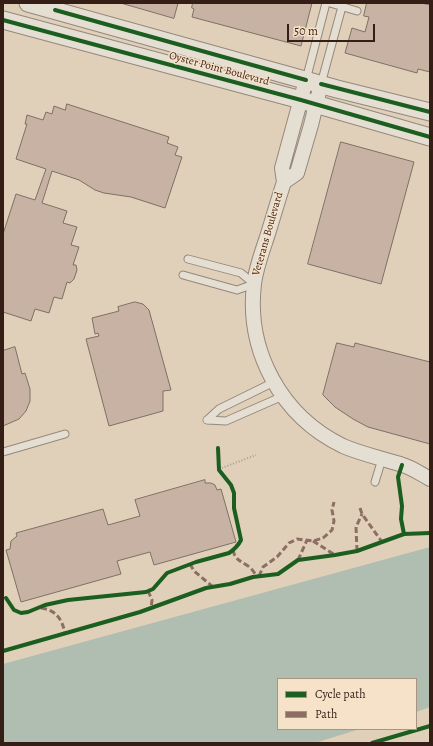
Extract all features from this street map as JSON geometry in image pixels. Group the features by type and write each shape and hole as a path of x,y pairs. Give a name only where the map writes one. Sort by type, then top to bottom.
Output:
{"street":[{"name":"Oyster Point Boulevard","path":"28,3 313,82 430,112"},
{"name":"Oyster Point Boulevard","path":"3,20 308,102 430,137"},
{"name":"Veterans Boulevard","path":"313,82 308,102 282,168 284,182 258,264 254,284 253,313 257,342 274,382 283,396 295,411 317,430 343,446 402,465 430,479"}],"lane":[{"name":"Veterans Boulevard","path":"313,82 326,3"},
{"path":"330,3 343,5 357,11"},
{"name":"Veterans Boulevard","path":"313,82 343,5"},
{"path":"188,258 241,273 254,284"},
{"path":"183,275 237,290 254,284"},
{"path":"274,382 219,409 207,420 226,421 283,396"},
{"path":"3,452 66,434"},
{"path":"375,482 382,459"}],"path":[{"path":"219,469 256,455"},
{"path":"219,462 219,469 223,475"}],"shaded area":[{"path":"430,547 430,707 417,712 417,678 277,678 277,730 357,730 315,743 3,743 3,664"}],"building":[{"path":"121,3 178,3 174,18"},
{"path":"193,3 312,3 301,46 192,17 194,9 192,8"},
{"path":"367,3 421,3 430,5 430,72 418,69 417,73 345,53 352,28 365,32 369,17 364,16"},
{"path":"67,104 169,137 167,143 178,147 175,155 182,157 165,208 131,197 104,193 95,190 79,180 52,171 42,203 67,211 63,223 77,227 71,245 79,247 73,265 76,265 77,270 74,279 70,283 67,282 62,299 54,297 49,313 35,309 31,321 3,312 3,234 16,194 35,200 46,169 16,159 27,124 25,124 27,115 43,120 46,112 52,114 54,106 65,110"},
{"path":"341,142 414,162 381,284 308,264"},
{"path":"135,302 143,304 149,310 171,390 163,391 163,411 109,426 86,339 99,336 98,333 95,334 92,318 119,311 118,307"},
{"path":"337,343 354,347 355,343 430,362 430,444 368,427 335,407 323,395"},
{"path":"15,347 22,374 25,373 30,389 30,401 26,411 19,419 3,426 3,351"},
{"path":"205,480 205,483 215,485 217,490 221,489 236,542 154,565 150,552 117,561 121,574 21,602 6,550 10,549 11,541 17,536 16,533 103,509 108,525 140,516 135,500"}],"marked path":[{"path":"259,576 263,567 277,557 289,543 297,539 313,541 323,538 332,530 334,521 332,510 334,502"},
{"path":"360,508 362,514 382,542"},
{"path":"357,551 356,527 362,514"},
{"path":"298,560 307,540"},
{"path":"313,541 335,555"},
{"path":"233,550 237,558 251,568 257,576"},
{"path":"190,564 194,571 213,587"},
{"path":"148,591 152,600 151,608"},
{"path":"41,608 51,611 58,616 65,633"}],"cycle path":[{"path":"55,10 306,80"},
{"path":"3,20 301,100 430,137"},
{"path":"321,84 430,112"},
{"path":"6,598 14,610 21,613 28,612 45,605 68,600 146,592 153,589 167,573 196,562 231,552 241,540 234,508 234,493 231,485 219,470 218,448"},
{"path":"402,465 398,477 402,506 401,519 404,534"},
{"path":"3,651 140,612 206,588 230,584 253,577 278,574 298,560 357,551 404,534 430,533"},
{"path":"417,730 430,726"},
{"path":"372,743 416,730"}]}
